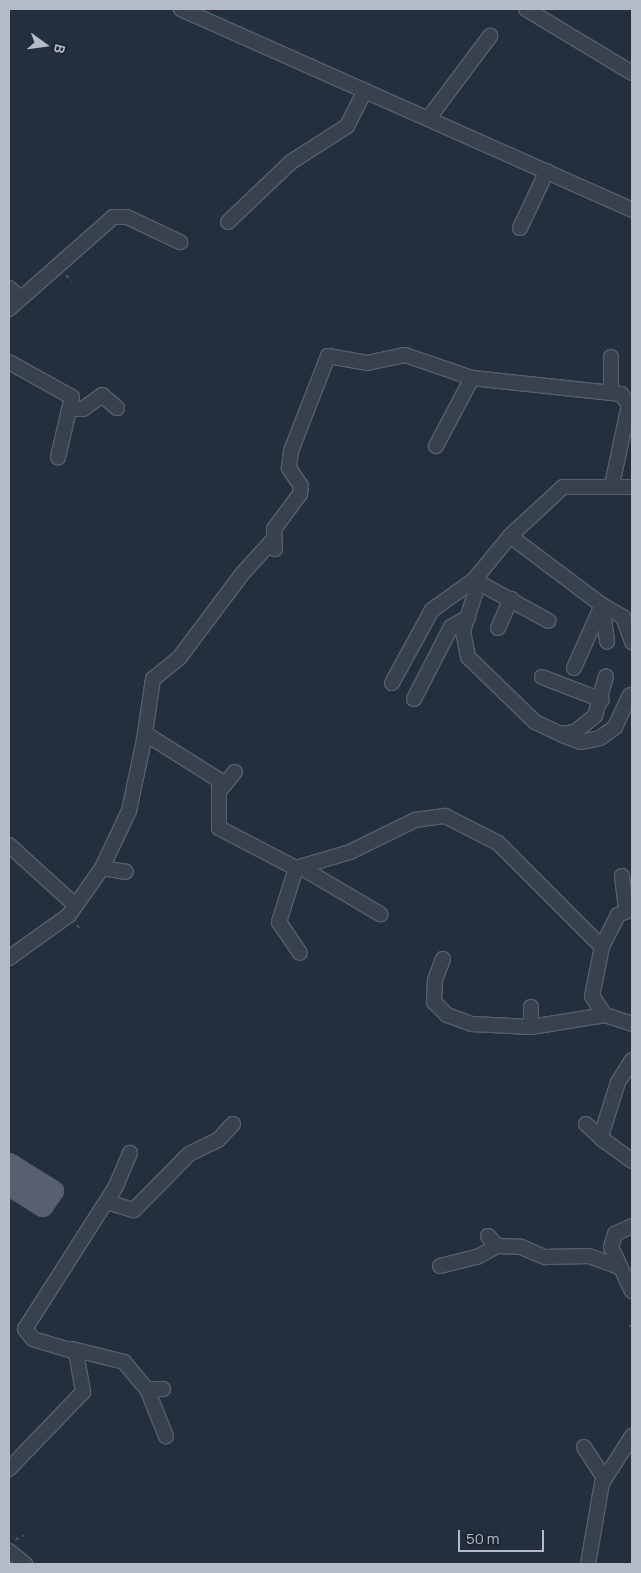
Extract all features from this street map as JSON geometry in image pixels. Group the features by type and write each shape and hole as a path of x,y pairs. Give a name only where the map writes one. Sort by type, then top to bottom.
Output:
{"main road":[{"path":"9,1163 54,1191 43,1207 9,1186"}],"street":[{"path":"181,9 632,210"},
{"path":"526,9 631,69"},
{"path":"428,119 490,36"},
{"path":"228,222 291,162 347,126 365,92"},
{"path":"520,228 547,171"},
{"path":"9,310 20,298 113,217 127,217 180,242"},
{"path":"9,288 20,298"},
{"path":"9,958 52,931 75,905 102,868 129,811 144,740 154,679 194,639 242,574 275,544 274,529 300,494 301,486 291,474 289,461 328,356 368,363 405,355 472,378 611,392 625,396 629,405 612,485"},
{"path":"611,392 612,358"},
{"path":"9,362 69,395 70,409 58,457"},
{"path":"436,446 472,378"},
{"path":"70,409 83,409 102,395 117,408"},
{"path":"392,683 432,610 474,580 510,536 563,487 612,485 632,487"},
{"path":"510,536 602,605 623,618 632,642"},
{"path":"474,580 550,621"},
{"path":"474,580 475,594 463,642 474,666 535,722 581,742 600,738 615,726 630,695"},
{"path":"498,628 511,600"},
{"path":"602,605 607,642"},
{"path":"574,668 602,605"},
{"path":"414,699 451,628 468,616"},
{"path":"542,676 602,700"},
{"path":"561,734 586,725 602,700 606,676"},
{"path":"144,740 149,736 163,741 216,776 221,788"},
{"path":"236,772 221,788 216,814 219,828 299,868 380,914"},
{"path":"299,868 350,852 415,820 445,816 498,843 602,947"},
{"path":"9,845 75,905"},
{"path":"102,868 126,872"},
{"path":"299,868 279,922 300,953"},
{"path":"606,1016 592,996 602,947 629,909 622,876"},
{"path":"443,959 433,989 438,1009 472,1024 531,1027 606,1016 632,1024"},
{"path":"531,1007 531,1027"},
{"path":"602,1139 618,1082 632,1060"},
{"path":"107,1202 134,1210 189,1154 218,1140 233,1124"},
{"path":"586,1124 602,1139 632,1160"},
{"path":"130,1153 107,1202 25,1328 33,1339 124,1362 147,1389 166,1436"},
{"path":"632,1226 616,1234 611,1242 619,1267 632,1291"},
{"path":"440,1266 477,1257 492,1241 521,1247 546,1257 588,1256 619,1267"},
{"path":"9,1469 83,1392 81,1366 72,1348"},
{"path":"147,1389 163,1389"},
{"path":"588,1564 604,1478 632,1436"},
{"path":"584,1447 604,1478"},
{"path":"9,1551 25,1564"}]}
